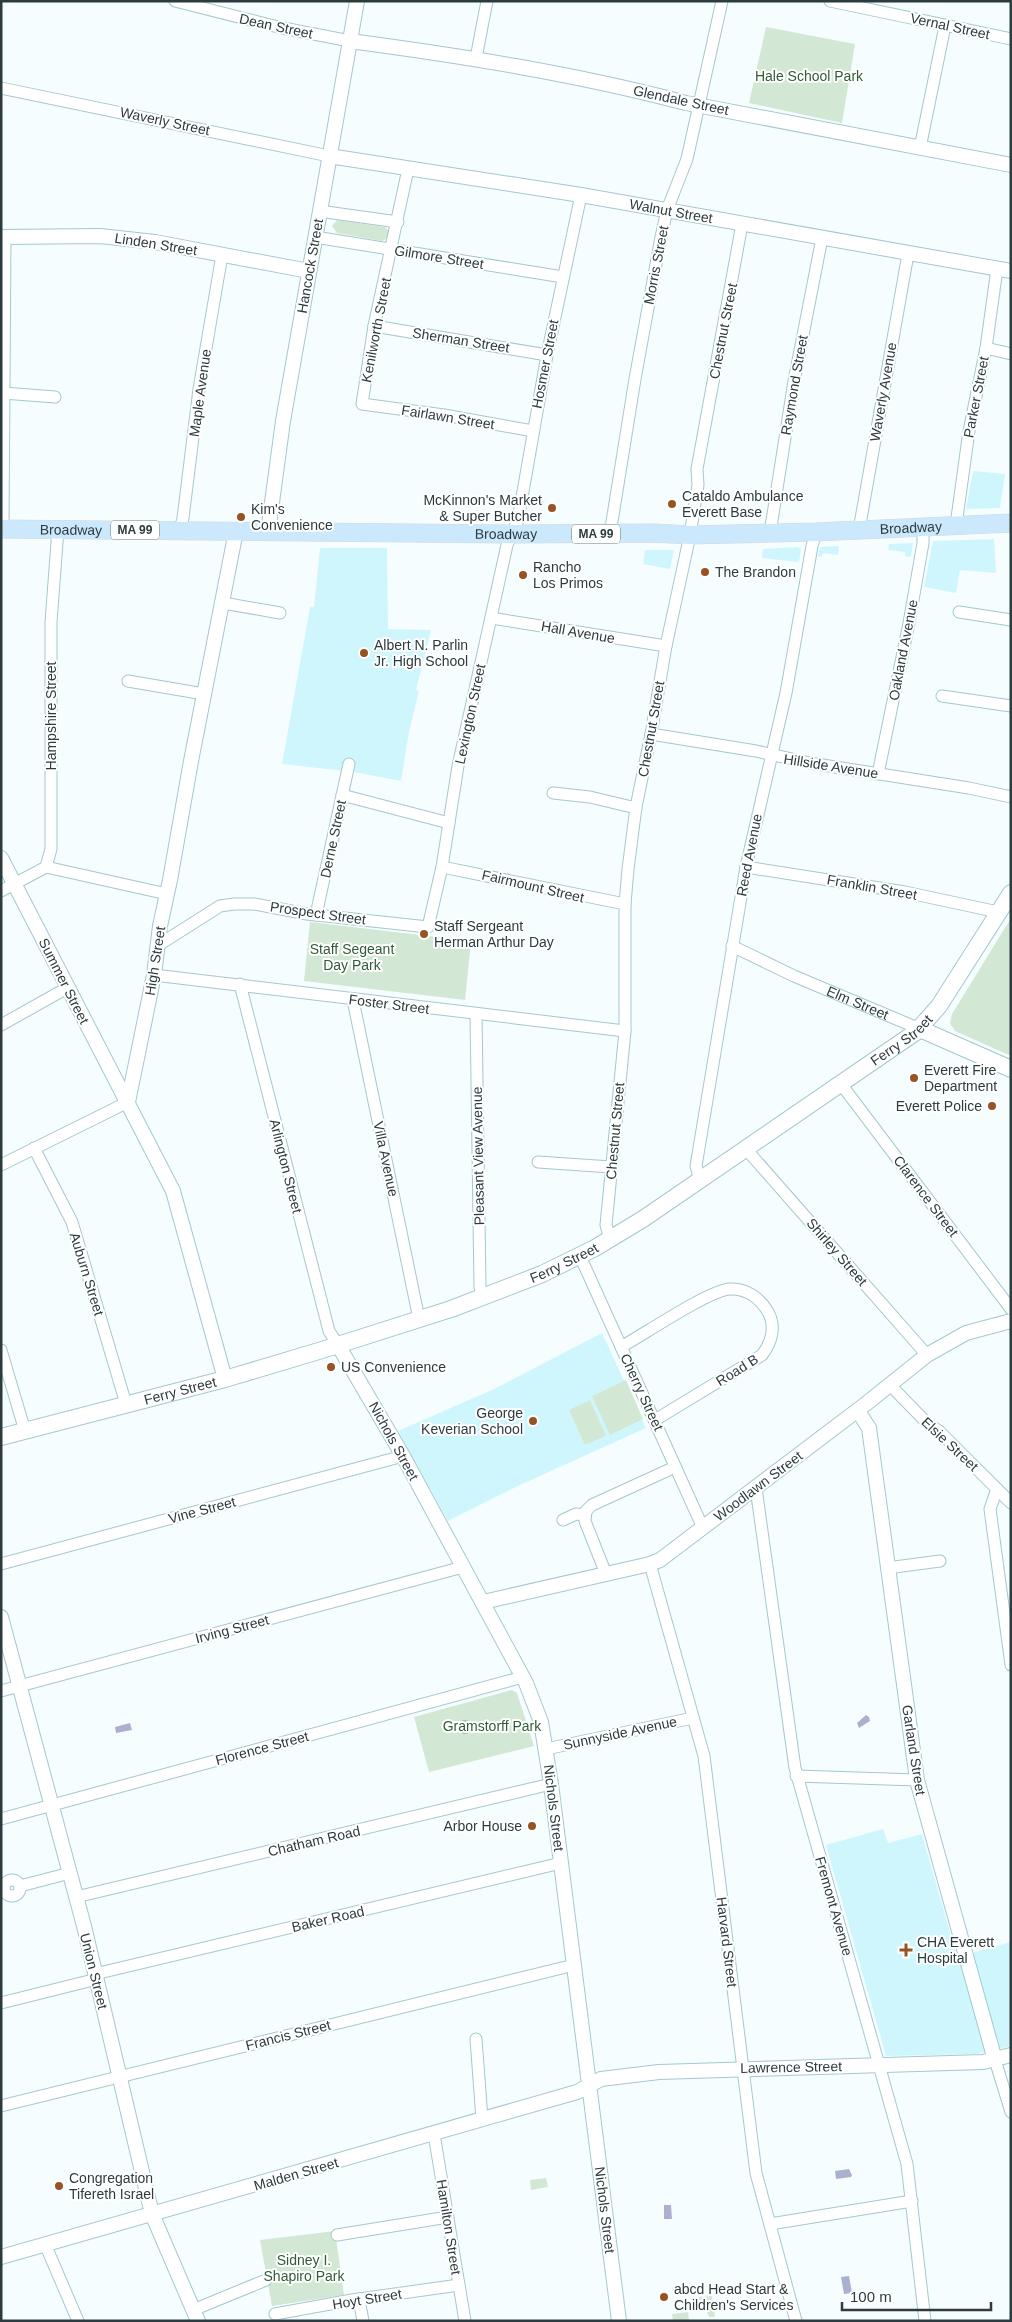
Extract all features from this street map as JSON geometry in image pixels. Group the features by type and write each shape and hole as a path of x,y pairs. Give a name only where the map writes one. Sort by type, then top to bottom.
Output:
{"main road":[{"name":"Broadway","path":"2,529 512,534 654,533 690,535 816,532 1011,523"},
{"name":"Ferry Street","path":"1,1437 225,1378 338,1345 483,1298 580,1256 610,1239 700,1180 920,1029 939,1006 1011,893"},
{"name":"Elm Street","path":"920,1029 1011,1069"}],"street":[{"name":"Dean Street","path":"175,1 269,25 350,40"},
{"name":"Hancock Street","path":"268,532 283,421 308,270 357,1"},
{"path":"476,58 487,1"},
{"name":"Morris Street","path":"610,534 635,378 667,210 687,159 722,1"},
{"name":"Vernal Street","path":"830,1 874,5 945,26 1011,39"},
{"path":"920,148 945,26"},
{"name":"Glendale Street","path":"350,40 476,58 699,105 1011,165"},
{"name":"Waverly Street","path":"1,88 330,156"},
{"name":"Walnut Street","path":"330,156 581,195 1004,270"},
{"name":"Kenilworth Street","path":"362,404 374,326 408,169"},
{"name":"Hosmer Street","path":"512,534 518,520 547,355 581,195"},
{"path":"320,210 398,222"},
{"name":"Chestnut Street","path":"610,1239 606,1226 625,1031 625,904 636,808 666,646 690,535 698,485 697,469 742,224"},
{"name":"Linden Street","path":"3,237 100,236 155,242 308,270"},
{"path":"2,529 3,237"},
{"name":"Gilmore Street","path":"315,237 563,277"},
{"name":"Raymond Street","path":"770,533 794,381 822,238"},
{"name":"Waverly Avenue","path":"859,530 908,254"},
{"name":"Maple Avenue","path":"180,530 199,389 222,255"},
{"name":"Parker Street","path":"956,525 968,430 1004,270"},
{"name":"Sherman Street","path":"374,326 547,355"},
{"path":"986,348 1011,354"},
{"path":"2,393 55,397"},
{"name":"Fairlawn Street","path":"362,404 533,431"},
{"name":"Oakland Avenue","path":"878,774 909,623 923,543 923,526"},
{"name":"Hampshire Street","path":"46,866 51,849 51,622 58,529"},
{"name":"High Street","path":"128,1102 154,975 157,946 236,531"},
{"name":"Reed Avenue","path":"700,1180 696,1166 746,867 786,693 816,532"},
{"name":"Lexington Street","path":"442,867 458,766 507,546 512,534"},
{"path":"223,603 280,613"},
{"path":"959,612 1011,620"},
{"name":"Hall Avenue","path":"491,618 666,646"},
{"path":"128,681 204,694"},
{"path":"942,696 1011,706"},
{"name":"Hillside Avenue","path":"651,734 771,756 969,788 1011,797"},
{"name":"Derne Street","path":"316,915 349,764"},
{"path":"553,793 590,797 636,808"},
{"path":"342,795 449,823"},
{"name":"Summer Street","path":"1,858 128,1102"},
{"path":"1,891 46,866 167,894"},
{"name":"Prospect Street","path":"157,946 220,906 254,904 316,915 428,927 442,867"},
{"name":"Fairmount Street","path":"442,867 625,904"},
{"name":"Franklin Street","path":"746,867 905,892 998,912"},
{"name":"Elm Street","path":"732,946 794,976 920,1029"},
{"name":"Foster Street","path":"154,975 625,1031"},
{"name":"Arlington Street","path":"240,984 329,1331 338,1345"},
{"path":"1,1025 67,988"},
{"name":"Villa Avenue","path":"354,1000 419,1319"},
{"name":"Pleasant View Avenue","path":"476,1014 480,1287 483,1298"},
{"name":"Clarence Street","path":"841,1084 1011,1309"},
{"path":"1,1165 128,1102 173,1191 225,1378"},
{"name":"Auburn Street","path":"34,1148 72,1222 126,1404"},
{"name":"Shirley Street","path":"746,1149 927,1355"},
{"path":"538,1162 611,1167"},
{"name":"Cherry Street","path":"580,1256 703,1528"},
{"name":"Road B","path":"621,1347 709,1296 725,1290 735,1289 748,1292 762,1303 769,1314 772,1326 771,1338 762,1355 655,1420"},
{"name":"Woodlawn Street","path":"483,1602 650,1564 665,1557 858,1411 927,1355 966,1333 1011,1321"},
{"name":"Nichols Street","path":"338,1345 464,1566 524,1678 538,1713 546,1748 551,1784 619,2321"},
{"path":"1,1350 25,1431"},
{"name":"Elsie Street","path":"890,1385 928,1424 939,1430 1011,1504"},
{"name":"Garland Street","path":"858,1411 868,1428 917,1780 1011,2112"},
{"name":"Vine Street","path":"1,1564 403,1456"},
{"path":"606,1574 585,1522 585,1515 591,1506 675,1467"},
{"name":"Fremont Avenue","path":"756,1488 796,1776 907,2164 925,2321"},
{"path":"996,1489 990,1511 1011,1664"},
{"path":"564,1520 576,1514 585,1515"},
{"path":"887,1568 940,1560"},
{"name":"Harvard Street","path":"650,1564 704,1759 756,2173 796,2321"},
{"name":"Irving Street","path":"1,1691 464,1566"},
{"name":"Union Street","path":"1,1617 70,1873 152,2214 196,2315"},
{"name":"Florence Street","path":"1,1818 524,1678"},
{"name":"Sunnyside Avenue","path":"546,1748 694,1718"},
{"path":"796,1776 917,1780"},
{"name":"Chatham Road","path":"76,1897 551,1784"},
{"name":"Baker Road","path":"1,2003 96,1977 561,1863"},
{"path":"20,1886 70,1873"},
{"name":"Francis Street","path":"1,2106 574,1965"},
{"path":"476,2039 482,2119"},
{"name":"Lawrence Street","path":"589,2086 603,2079 636,2074 743,2068 983,2062 1011,2056"},
{"name":"Malden Street","path":"1,2257 434,2134 577,2092 589,2086"},
{"name":"Hamilton Street","path":"434,2134 465,2321"},
{"path":"770,2224 912,2200"},
{"path":"337,2235 448,2217"},
{"path":"45,2244 78,2321"},
{"path":"196,2315 266,2280"},
{"name":"Hoyt Street","path":"274,2314 359,2299 459,2285"},
{"path":"359,2299 362,2321"}],"shaded area":[{"path":"973,471 1005,474 1000,508 966,509"},
{"path":"994,539 996,573 960,570 956,593 924,587 933,541"},
{"path":"913,543 911,557 905,556 905,552 888,550 889,544"},
{"path":"839,546 838,555 823,553 822,557 818,556 820,547"},
{"path":"798,547 801,549 799,562 762,558 763,549"},
{"name":"Albert N. Parlin Jr. High School","path":"320,548 387,548 388,629 431,630 416,690 419,691 409,732 401,781 354,772 282,764 310,607 314,607"},
{"path":"645,550 674,550 670,569 643,564"},
{"name":"George Keverian School","path":"602,1333 646,1428 520,1485 448,1521 398,1431 494,1389"},
{"path":"866,1715 870,1721 859,1728 857,1723"},
{"path":"462,1720 468,1720 472,1727 468,1734 462,1734 458,1730 458,1724"},
{"path":"130,1723 132,1730 116,1733 115,1727"},
{"name":"CHA Everett Hospital","path":"883,1829 888,1843 922,1834 957,1957 1011,1942 1011,2046 977,2054 886,2056 826,1845"},
{"path":"849,2169 851,2177 836,2179 835,2171"},
{"path":"664,2205 671,2205 672,2219 664,2219"},
{"path":"849,2276 852,2293 844,2294 841,2277"}],"green space":[{"name":"Hale School Park","path":"766,27 855,44 842,123 749,103"},
{"path":"337,220 385,227 389,231 388,238 382,241 337,233 332,226"},
{"path":"1011,918 1011,1056 955,1031 950,1023 952,1014"},
{"name":"Staff Segeant Day Park","path":"310,922 471,941 465,1000 304,981"},
{"path":"626,1380 643,1419 610,1435 592,1396"},
{"path":"590,1400 606,1436 585,1445 569,1410"},
{"name":"Gramstorff Park","path":"512,1690 517,1693 534,1746 429,1772 414,1717"},
{"path":"546,2178 548,2187 531,2190 530,2180"},
{"name":"Sidney I. Shapiro Park","path":"335,2231 344,2295 272,2306 260,2240"},
{"path":"712,2296 715,2317 709,2317 706,2310 701,2311 699,2297"},
{"path":"688,2312 689,2321 673,2321 672,2314"}],"place":[{"name":"Cataldo Ambulance Everett Base","path":"672,504"},
{"name":"McKinnon's Market & Super Butcher","path":"552,508"},
{"name":"Kim's Convenience","path":"241,517"},
{"name":"The Brandon","path":"705,572"},
{"name":"Rancho Los Primos","path":"523,575"},
{"name":"Albert N. Parlin Jr. High School","path":"364,653"},
{"name":"Staff Sergeant Herman Arthur Day","path":"424,934"},
{"name":"Everett Fire Department","path":"914,1078"},
{"name":"Everett Police","path":"992,1106"},
{"name":"US Convenience","path":"331,1367"},
{"name":"George Keverian School","path":"533,1421"},
{"name":"Arbor House","path":"532,1826"},
{"name":"CHA Everett Hospital","path":"906,1950"},
{"name":"Congregation Tifereth Israel","path":"59,2186"},
{"name":"abcd Head Start & Children's Services","path":"664,2297"}]}
